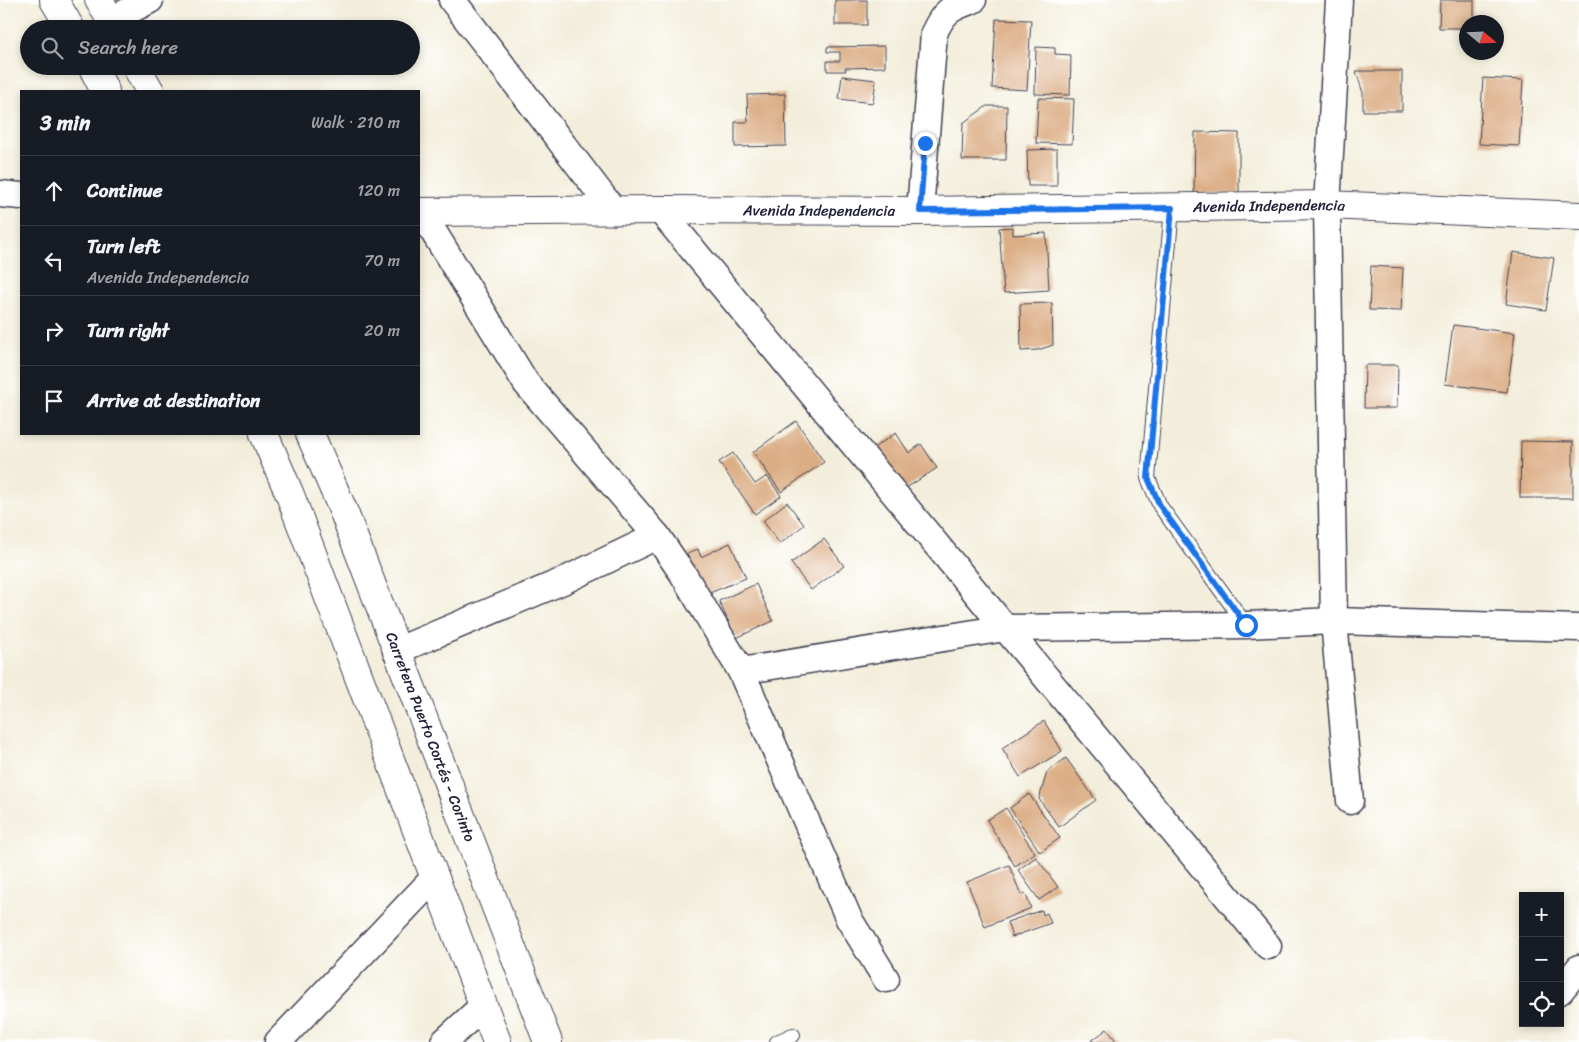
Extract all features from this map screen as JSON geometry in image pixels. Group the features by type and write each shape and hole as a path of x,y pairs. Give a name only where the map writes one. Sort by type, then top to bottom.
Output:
{"main road":[{"path":"54,0 66,20"},
{"path":"97,75 104,90"},
{"path":"141,75 149,90"},
{"name":"Avenida Independencia","path":"420,213 614,210 920,211 1327,205 1579,216"},
{"path":"264,435 290,494 497,1042"},
{"name":"Carretera Puerto Cortés - Corinto","path":"310,435 343,510 548,1042"}],"street":[{"path":"109,16 150,0"},
{"path":"452,0 614,210"},
{"path":"920,211 934,33 943,15 960,4 973,0"},
{"path":"1339,0 1327,205 1334,621 1350,801"},
{"path":"0,194 20,196"},
{"path":"660,210 1268,946"},
{"path":"420,213 526,383 657,536 683,574 741,671 849,919 886,979"},
{"path":"396,651 563,581 657,536"},
{"path":"741,671 1006,628 1246,625 1334,621 1579,628"},
{"path":"278,1042 435,877"},
{"path":"1564,986 1579,968"},
{"path":"444,1042 483,1006"}],"lane":[{"path":"1172,208 1148,478 1160,506 1246,625"},
{"path":"777,1042 793,1035"}],"building":[{"path":"835,0 867,0 867,25 835,25"},
{"path":"1440,0 1474,0 1474,15 1459,15 1459,28 1439,28"},
{"path":"996,19 1031,20 1027,90 992,88"},
{"path":"885,46 885,67 845,68 846,71 827,71 827,61 840,61 840,52 827,52 827,47"},
{"path":"1036,47 1055,48 1055,54 1071,55 1070,95 1035,94"},
{"path":"1356,71 1402,71 1402,111 1363,111 1363,93"},
{"path":"842,76 876,80 873,103 839,99"},
{"path":"1483,78 1523,80 1519,146 1479,144"},
{"path":"785,94 786,146 735,147 735,122 748,122 747,95"},
{"path":"1038,98 1074,99 1072,144 1036,143"},
{"path":"987,106 1007,106 1006,160 962,160 963,123"},
{"path":"1195,132 1239,133 1239,194 1194,193"},
{"path":"1057,149 1057,186 1028,186 1027,150"},
{"path":"1013,227 1013,235 1046,233 1049,290 1004,293 999,228"},
{"path":"1513,252 1554,258 1546,310 1506,304"},
{"path":"1371,266 1403,268 1401,311 1369,310"},
{"path":"1052,303 1053,345 1038,350 1021,351 1020,304"},
{"path":"1453,325 1515,333 1507,392 1445,384"},
{"path":"1365,365 1398,365 1397,408 1364,408"},
{"path":"796,421 824,462 781,492 753,452"},
{"path":"896,433 909,453 921,444 937,468 897,494 869,451"},
{"path":"1521,441 1573,442 1573,498 1520,498"},
{"path":"733,453 755,484 767,476 781,496 755,514 719,462"},
{"path":"787,502 804,525 780,544 763,521"},
{"path":"824,539 844,566 811,590 791,563"},
{"path":"730,543 746,578 700,597 677,559 698,549 701,557"},
{"path":"756,584 773,621 736,638 719,601"},
{"path":"1044,721 1062,751 1020,777 1002,748"},
{"path":"1066,758 1096,800 1059,827 1039,799 1047,772"},
{"path":"1029,794 1060,838 1040,852 1010,808"},
{"path":"1006,808 1035,853 1015,866 987,820"},
{"path":"1036,857 1058,887 1039,900 1018,870"},
{"path":"1009,865 1021,895 1025,893 1031,908 985,927 967,882"},
{"path":"1042,910 1043,915 1047,913 1051,923 1012,937 1007,922"},
{"path":"1107,1029 1117,1042 1090,1042"}],"route":[{"path":"925,143 920,211 1172,208 1159,372 1148,478 1160,506 1246,625"}]}
